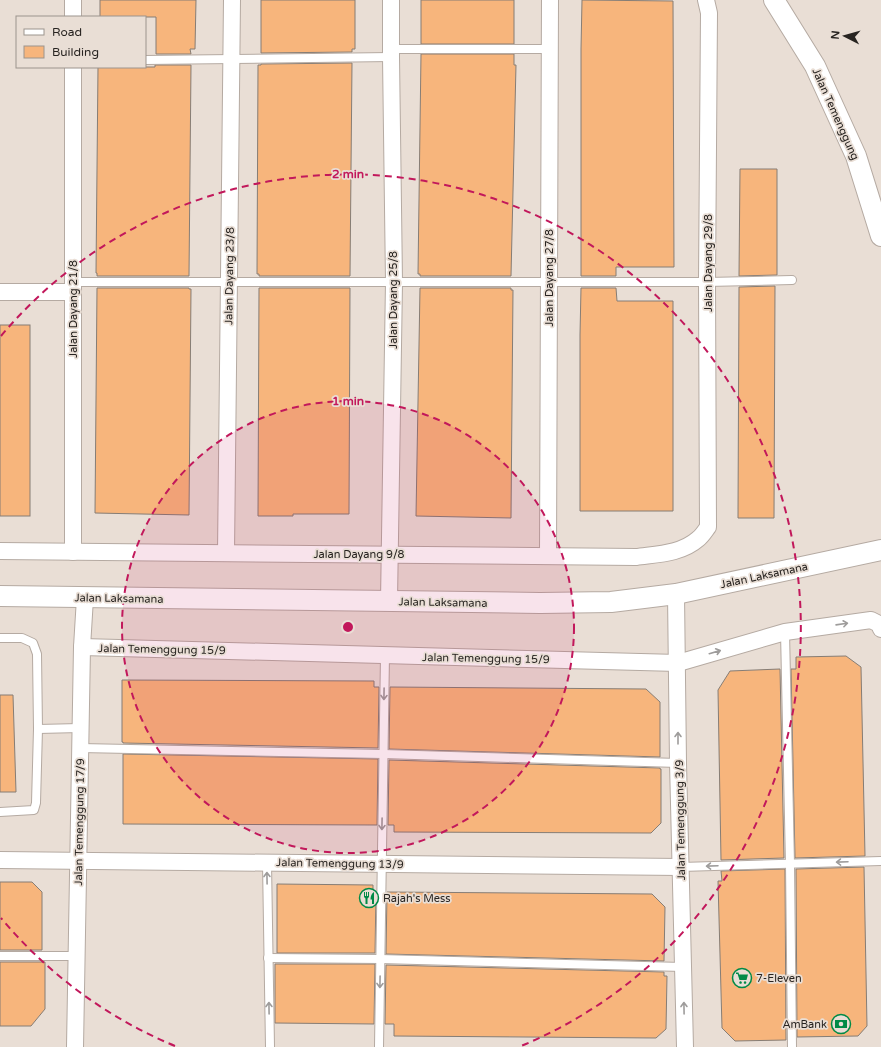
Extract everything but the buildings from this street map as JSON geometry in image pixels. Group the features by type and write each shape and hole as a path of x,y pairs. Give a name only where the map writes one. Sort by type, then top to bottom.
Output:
{"street":[{"path":"73,0 73,16"},
{"name":"Jalan Dayang 23/8","path":"226,553 232,0"},
{"name":"Jalan Dayang 25/8","path":"389,601 394,282 391,0"},
{"name":"Jalan Dayang 27/8","path":"548,555 550,0"},
{"name":"Jalan Dayang 29/8","path":"706,0 709,13 707,282 708,527"},
{"name":"Jalan Temenggung","path":"774,0 815,66 856,156 881,236"},
{"name":"Jalan Dayang 21/8","path":"73,68 73,552"},
{"path":"0,292 73,287"},
{"name":"Jalan Dayang 9/8","path":"0,551 636,557 667,553 686,547 699,539 708,527"},
{"name":"Jalan Laksamana","path":"0,596 540,603 612,602 676,594 881,550"},
{"name":"Jalan Temenggung 3/9","path":"676,594 678,763 685,1047"},
{"name":"Jalan Temenggung 17/9","path":"75,1047 80,728 85,598"},
{"name":"Jalan Temenggung 15/9","path":"82,647 678,662 785,632 871,620 879,624 881,629"},
{"name":"Jalan Temenggung 13/9","path":"0,860 681,867"}],"lane":[{"path":"146,60 231,59 550,49"},
{"path":"73,287 229,282 707,282 792,280"},
{"path":"785,632 792,1047"},
{"path":"0,638 22,638 33,642 37,654 38,728 36,803 34,810 0,812"},
{"path":"379,1047 385,655"},
{"path":"38,728 80,728"},
{"path":"80,748 383,754 678,763"},
{"path":"681,867 881,861"},
{"path":"267,863 270,1047"},
{"path":"0,956 76,956"},
{"path":"268,958 380,959 683,967"}],"place":[{"name":"Rajah's Mess","path":"369,898"},
{"name":"7-Eleven","path":"742,978"},
{"name":"AmBank","path":"841,1024"}]}
